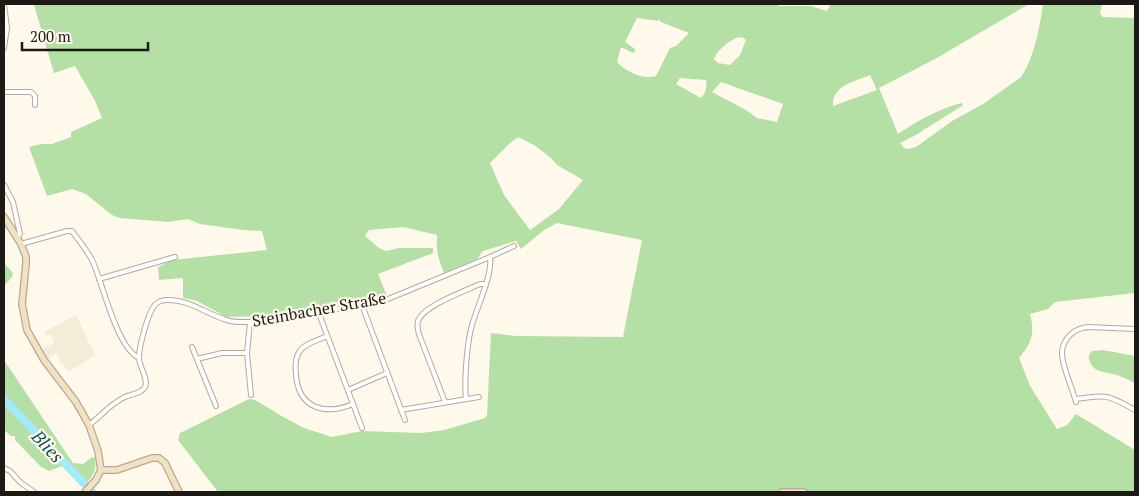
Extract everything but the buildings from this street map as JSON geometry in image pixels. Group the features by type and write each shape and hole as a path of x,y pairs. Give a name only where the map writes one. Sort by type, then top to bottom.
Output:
{"main road":[{"path":"4,217 21,244 26,264 22,297 23,317 27,330 44,360 76,402 89,425 98,451 101,470 93,483 84,492"},
{"path":"101,470 118,470 152,458 159,458 165,463 179,492"},
{"path":"782,492 804,492"}],"street":[{"path":"4,4 7,28 4,48"},
{"path":"4,92 31,92 35,96 36,104"},
{"path":"4,185 16,210 20,234 17,237"},
{"path":"21,244 70,230 90,257 119,334 133,354 139,358"},
{"name":"Steinbacher Straße","path":"89,425 118,400 144,389 146,384 139,358 151,311 156,303 173,300 194,305 225,320 250,322 362,305 409,291 514,246"},
{"path":"99,279 175,257"},
{"path":"466,399 471,327 489,272 490,257"},
{"path":"445,402 420,337 418,321 423,313 431,308 480,284 485,284"},
{"path":"362,305 405,420"},
{"path":"318,311 362,428"},
{"path":"250,322 247,353 251,395"},
{"path":"1135,329 1082,328 1071,334 1064,345 1062,355 1076,400 1108,396 1135,410"},
{"path":"327,336 299,352 295,367 299,390 307,401 318,408 335,410 353,404"},
{"path":"192,347 216,406"},
{"path":"197,359 222,353 247,353"},
{"path":"348,390 387,373"},
{"path":"401,410 479,397"},
{"path":"4,468 34,492"}],"shaded area":[{"path":"76,315 95,355 69,372 56,353 48,359 42,349 54,343 51,335 47,336 44,332"}],"green space":[{"path":"779,4 779,6 811,6 826,11 830,4 1029,4 935,59 879,88 898,134 936,112 961,103 963,104 900,143 904,148 908,149 916,147 952,121 983,104 1021,77 1033,52 1043,4 1102,4 1100,13 1103,17 1135,18 1135,293 1055,302 1048,309 1030,314 1032,332 1030,342 1019,358 1030,386 1057,429 1067,425 1076,414 1135,450 1135,492 218,492 178,440 180,433 249,399 255,400 304,428 332,437 362,431 421,433 444,430 485,418 487,415 491,333 516,336 623,337 642,240 557,223 544,230 521,249 516,241 483,251 477,259 444,273 438,254 437,235 403,227 369,230 365,236 379,248 386,251 399,248 433,248 433,253 378,274 387,296 262,316 226,317 197,301 183,298 183,278 159,280 158,267 172,260 267,250 262,231 200,224 188,219 168,222 120,218 112,215 86,194 72,189 47,196 29,147 52,144 71,137 71,132 102,118 95,101 75,66 54,73 34,5","holes":["637,18 658,21 658,19 689,33 676,46 670,48 656,76 651,77 635,74 617,62 621,47 633,53 635,51 625,42","738,37 746,40 740,55 730,65 718,63 714,59 721,49","870,75 877,90 833,106 836,93 851,82","680,78 706,80 706,90 701,98 676,84","721,82 783,104 777,122 757,118 712,92","518,137 534,145 557,165 583,180 559,209 530,230 504,195 490,163"]},
{"path":"4,263 13,273 4,286"},
{"path":"1103,350 1135,356 1135,383 1117,375 1098,370 1092,366 1089,356 1092,351"},
{"path":"4,360 73,463 83,464 92,457 95,458 93,474 82,487 62,466 49,471 41,467 15,440 15,436 11,436 4,430"}],"waterway":[{"name":"Blies","path":"4,399 92,492"}]}
